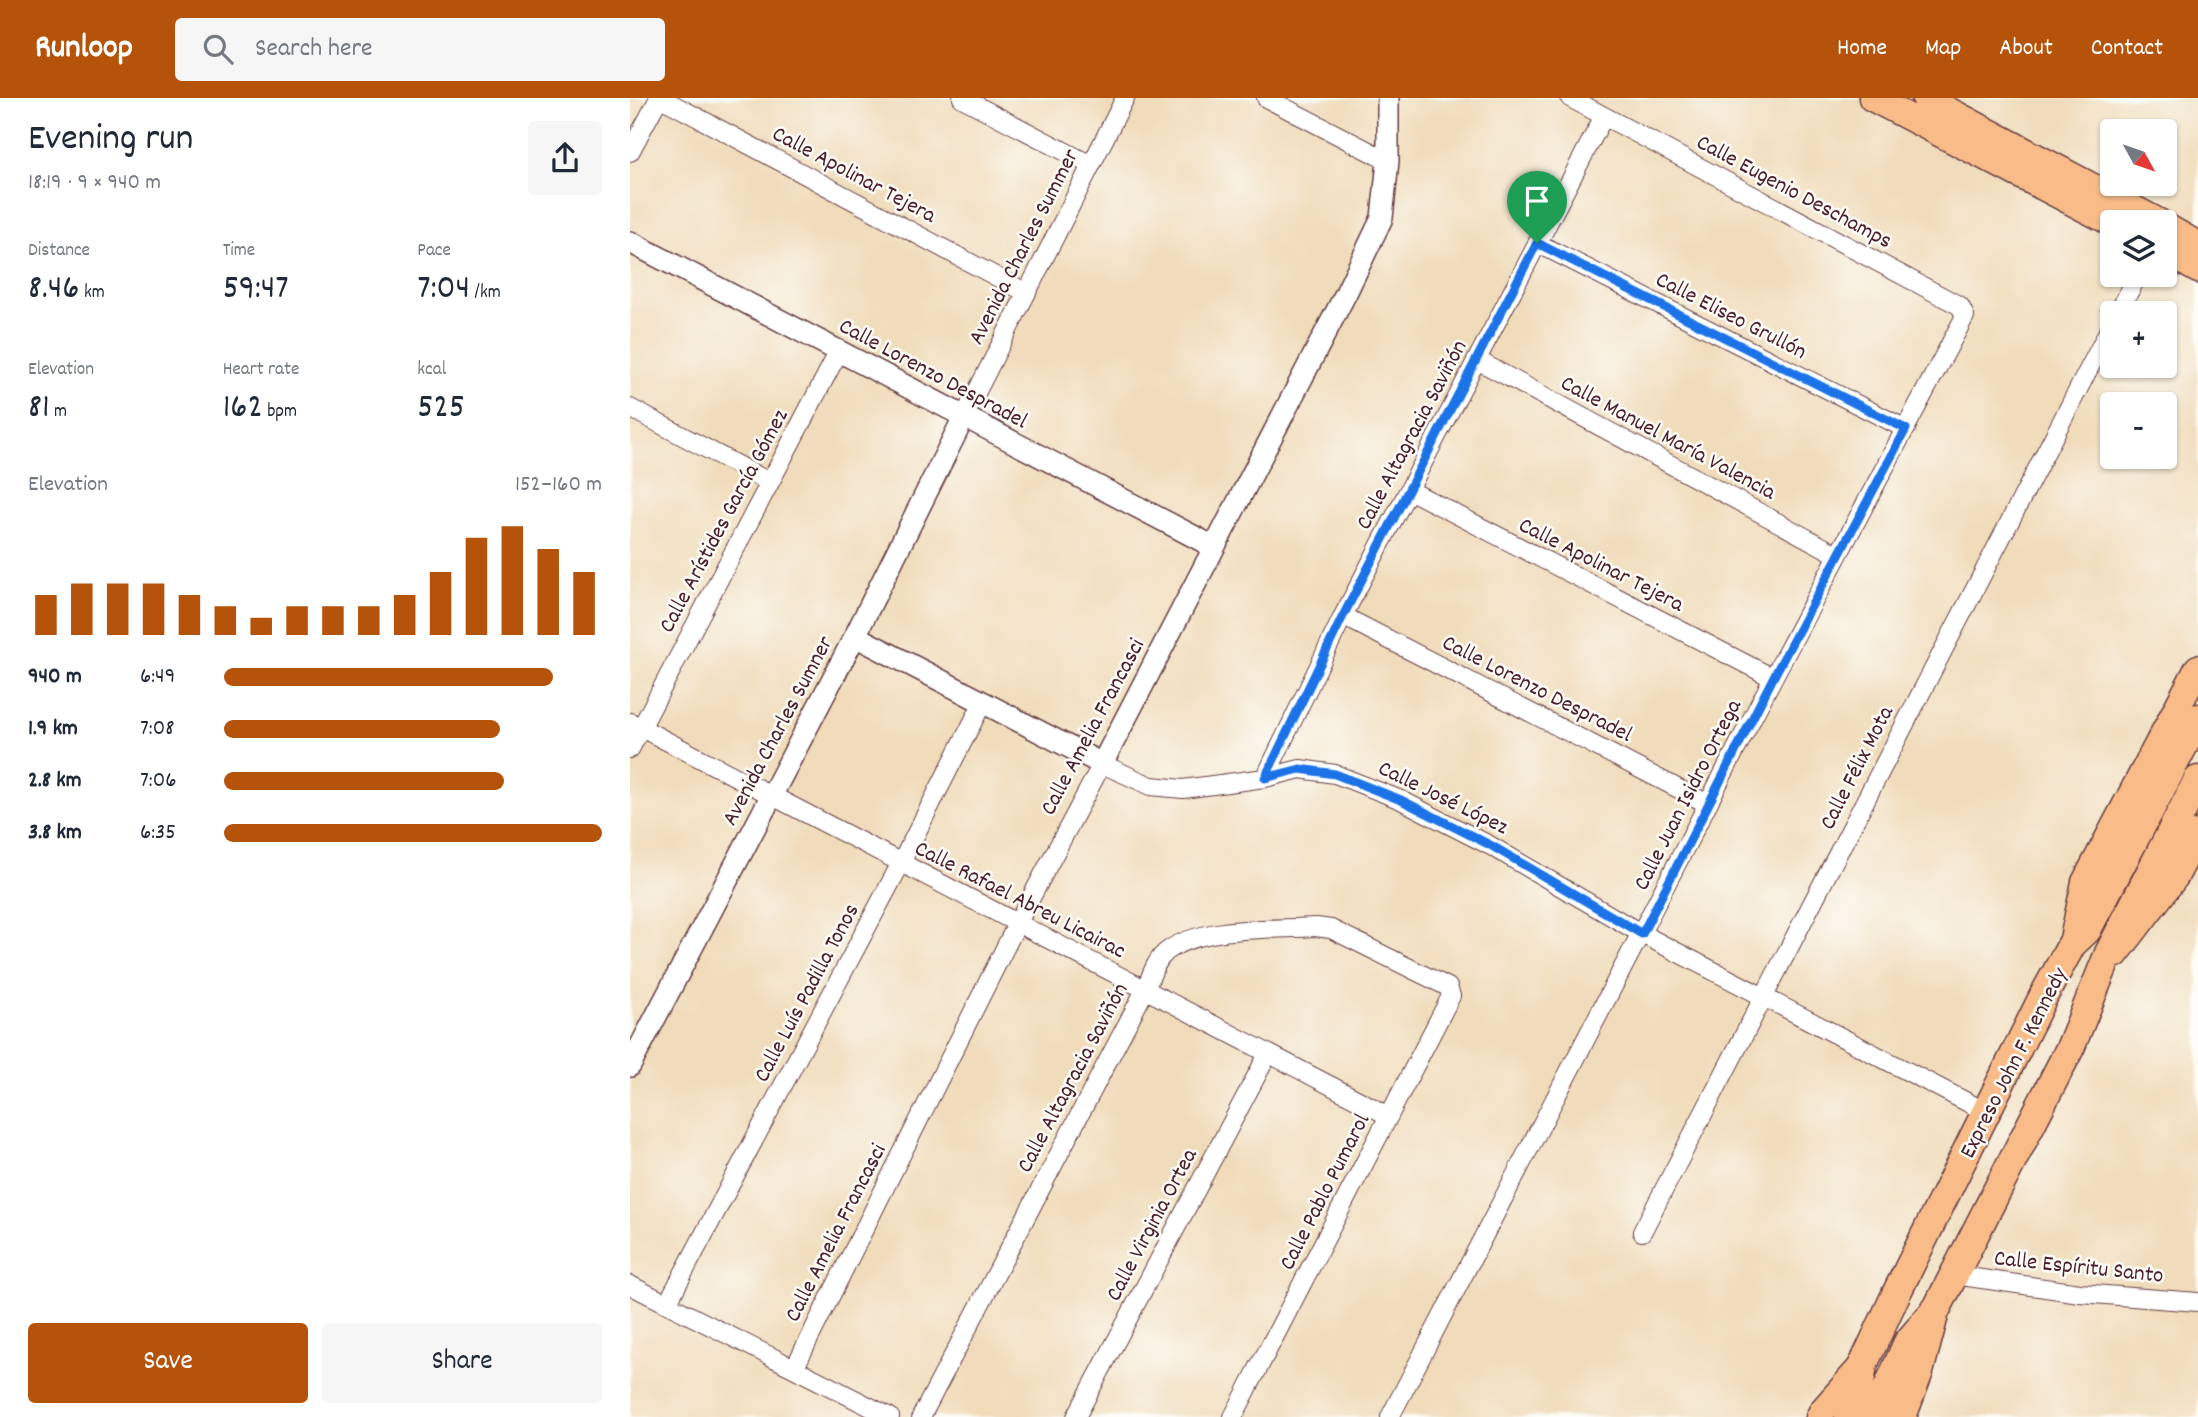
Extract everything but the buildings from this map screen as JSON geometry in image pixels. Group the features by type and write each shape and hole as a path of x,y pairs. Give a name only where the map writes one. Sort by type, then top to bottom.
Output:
{"highway":[{"name":"Expreso John F. Kennedy","path":"1849,1417 1858,1396 1863,1365 2044,995 2072,944 2087,930 2198,718"},
{"name":"Expreso John F. Kennedy","path":"1875,1417 1908,1342 1937,1308 2071,1046 2099,974 2198,780"}],"main road":[{"path":"1872,98 2100,217"},
{"path":"1926,98 2136,210"},
{"path":"2177,233 2198,245"},
{"path":"2177,258 2198,270"},
{"path":"2072,944 2085,882 2198,668"},
{"path":"2099,974 2155,906 2175,877 2198,834"},
{"path":"1903,1417 1920,1372 1937,1308"},
{"path":"1819,1417 1822,1410 1863,1365"}],"street":[{"path":"630,152 660,98"},
{"name":"Calle Apolinar Tejera","path":"660,98 1025,292"},
{"path":"962,98 1091,165"},
{"name":"Avenida Charles Summer","path":"964,417 1125,98"},
{"path":"1266,98 1388,161"},
{"name":"Calle Amelia Francasci","path":"795,1367 1017,923 1345,295 1382,218 1388,161 1388,98"},
{"name":"Calle Eugenio Deschamps","path":"1570,98 1960,306"},
{"name":"Calle Altagracia Saviñón","path":"1265,778 1343,616 1604,116"},
{"name":"Calle Lorenzo Despradel","path":"630,242 1214,547"},
{"name":"Calle Eliseo Grullón","path":"1537,243 1906,429"},
{"name":"Calle Juan Isidro Ortega","path":"1390,1417 1773,678 1965,316 1960,306"},
{"name":"Calle Félix Mota","path":"1642,1232 2100,347"},
{"name":"Calle Arístides García Gómez","path":"630,749 635,725 839,351"},
{"name":"Calle Manuel María Valencia","path":"1477,360 1838,555"},
{"path":"630,408 769,482"},
{"name":"Avenida Charles Sumner","path":"630,1066 855,636 964,417"},
{"name":"Calle Apolinar Tejera","path":"1409,490 1773,678"},
{"name":"Calle Lorenzo Despradel","path":"1343,616 1708,804"},
{"name":"Calle José López","path":"855,636 1102,764 1151,786 1183,789 1265,778 1300,769 1335,774 1401,800 1492,846 1642,934 1986,1112"},
{"name":"Calle Luís Padilla Tonos","path":"667,1304 901,863 983,702"},
{"name":"Calle Rafael Abreu Licairac","path":"635,725 1389,1116"},
{"name":"Calle Altagracia Saviñón","path":"921,1417 1145,990 1155,965 1165,953 1206,933 1331,929 1448,987"},
{"name":"Calle Pablo Pumarol","path":"1233,1417 1451,996 1448,987"},
{"name":"Calle Virginia Ortea","path":"1076,1417 1268,1054"},
{"name":"Calle Espíritu Santo","path":"1954,1275 2080,1293 2198,1303"},
{"path":"630,1285 890,1417"}],"route":[{"path":"1537,243 1906,429 1773,678 1642,934 1492,846 1401,800 1335,774 1300,769 1265,778 1343,616 1537,243"}]}
